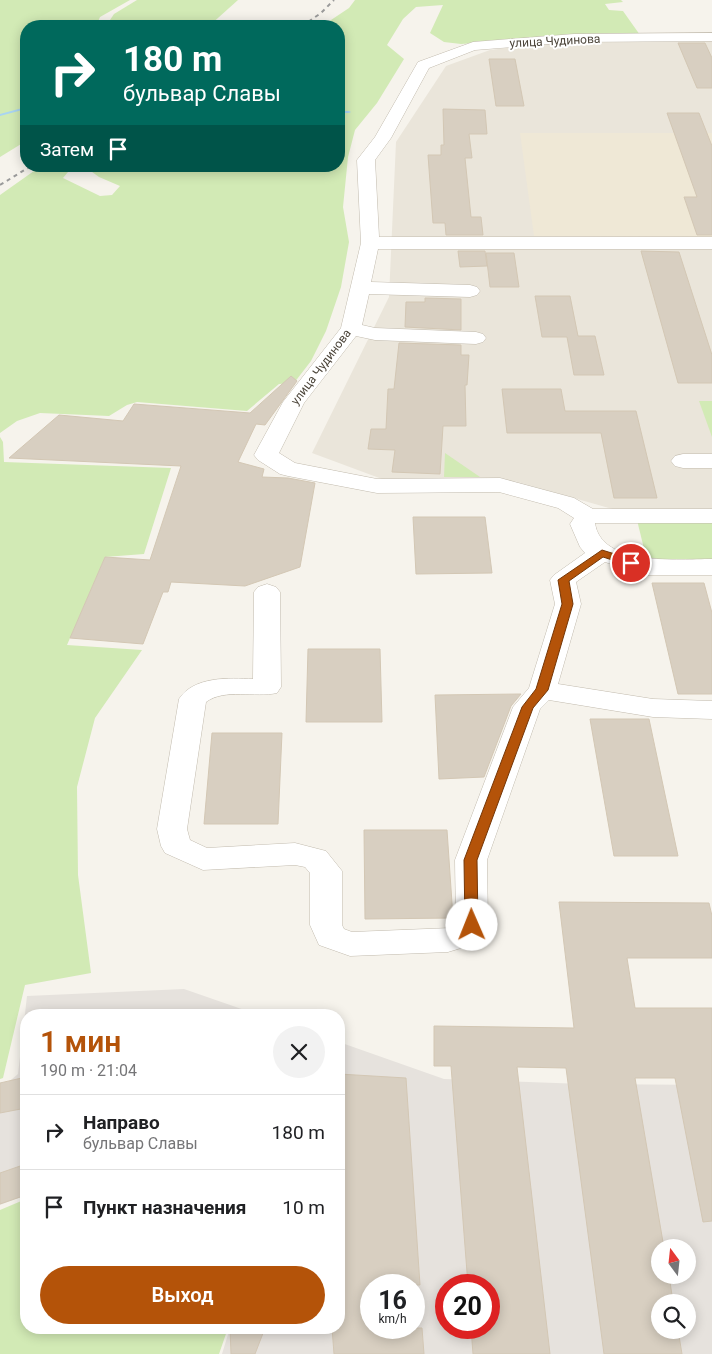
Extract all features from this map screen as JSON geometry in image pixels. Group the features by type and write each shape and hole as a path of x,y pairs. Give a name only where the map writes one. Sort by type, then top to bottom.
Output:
{"street":[{"name":"улица Чудинова","path":"588,516 566,503 500,485 377,486 288,469 266,455 294,402 351,329 370,243 366,160 383,138 423,65 473,46 574,38 712,37"},
{"path":"370,243 712,243"},
{"path":"360,288 470,291"},
{"path":"351,329 375,334 476,338"},
{"path":"683,461 712,461"},
{"path":"712,516 588,516 582,524 592,548 602,553 645,567 712,567"},
{"path":"267,592 268,687 214,689 200,692 193,699 172,829 176,846 203,859 295,854 315,858 326,871 326,925 330,936 350,944 448,940 462,936 472,925 471,860 527,707 542,690 568,604 563,580 602,553"},
{"path":"542,690 653,708 712,710"}],"shaded area":[{"path":"712,41 712,512 623,512 514,481 382,479 312,453 389,297 396,142 446,66 490,50 545,43"},
{"path":"520,133 712,133 712,237 534,236"},
{"path":"184,989 242,1009 26,1009 27,996"},
{"path":"345,1044 444,1079 583,1084 712,1085 712,1354 222,1354 228,1334 345,1334"},
{"path":"20,1057 20,1197 0,1205 0,1089 18,1074"}],"green space":[{"path":"0,0 130,0 100,17 99,20 20,20 20,145 0,157"},
{"path":"137,0 238,0 216,20 110,20 114,14"},
{"path":"355,0 621,0 623,2 605,4 609,10 623,11 640,35 568,36 461,44 444,42 430,33 443,5 416,7 403,19 387,45 404,59 377,103 355,130 348,157 343,207 349,242 341,287 326,331 311,361 294,383 279,384 247,411 137,402 127,405 109,416 40,413 17,421 0,433 0,195 33,172 68,172 63,178 100,196 112,195 120,186 92,172 345,172 345,20 331,20 349,8"},
{"path":"699,401 712,401 712,437"},
{"path":"0,437 3,442 4,462 171,468 144,554 105,557 67,645 142,650 95,718 77,787 78,875 91,973 25,985 3,1078 0,1079"},
{"path":"445,453 480,477 444,477"},
{"path":"637,520 712,520 712,565 648,565"},
{"path":"20,1202 20,1334 226,1334 219,1354 0,1354 0,1210"}],"building":[{"path":"678,43 705,43 712,58 712,88 697,88"},
{"path":"489,59 515,59 524,106 496,106"},
{"path":"443,109 485,110 487,134 469,134 472,158 465,158 471,217 481,217 483,235 446,235 445,223 433,223 428,155 441,155 441,145 444,145"},
{"path":"667,113 699,113 712,146 712,235 697,235 684,197 697,197"},
{"path":"458,251 485,251 487,266 460,267"},
{"path":"641,251 679,252 712,355 712,383 678,383"},
{"path":"486,253 514,253 519,287 490,287"},
{"path":"535,296 570,296 578,336 595,336 604,375 574,375 567,337 542,337"},
{"path":"425,298 461,299 461,330 405,327 406,302 425,302"},
{"path":"399,343 461,345 461,355 469,355 467,385 465,385 466,426 443,426 440,474 392,472 395,450 368,449 371,429 386,429 388,389 394,389"},
{"path":"291,376 297,381 265,425 256,424 238,462 264,469 262,477 288,478 315,483 300,567 245,586 171,582 168,592 163,592 143,644 70,638 105,557 150,560 181,466 9,458 59,415 123,421 134,404 250,413"},
{"path":"502,389 561,389 565,411 636,411 657,498 614,498 601,433 507,433"},
{"path":"413,517 485,517 492,573 416,574"},
{"path":"652,583 704,583 712,613 712,694 678,694"},
{"path":"308,649 380,649 382,722 306,722"},
{"path":"521,694 511,706 484,777 439,779 435,695"},
{"path":"590,719 649,719 678,856 614,856"},
{"path":"212,733 282,733 278,824 204,824"},
{"path":"364,830 447,830 453,918 365,919"},
{"path":"559,902 709,903 712,916 712,958 627,958 635,1008 712,1008 712,1221 703,1222 675,1078 635,1078 662,1239 651,1239 651,1284 670,1284 672,1294 651,1294 651,1339 680,1339 682,1354 604,1354 566,1068 517,1067 550,1354 473,1354 472,1339 500,1339 500,1274 467,1274 451,1066 434,1066 434,1026 574,1028"},
{"path":"345,1074 406,1078 419,1274 360,1274 360,1339 423,1339 424,1354 334,1354 332,1334 345,1334"},
{"path":"20,1078 20,1109 0,1113 0,1083"},
{"path":"20,1166 20,1197 0,1204 0,1173"},
{"path":"230,1334 263,1334 255,1354 231,1354"}],"waterway":[{"path":"0,115 20,110"}],"railway":[{"path":"311,20 334,0"},
{"path":"0,185 21,172"}],"route":[{"path":"472,925 471,860 527,707 542,690 568,604 563,580 602,553 631,563"}]}
